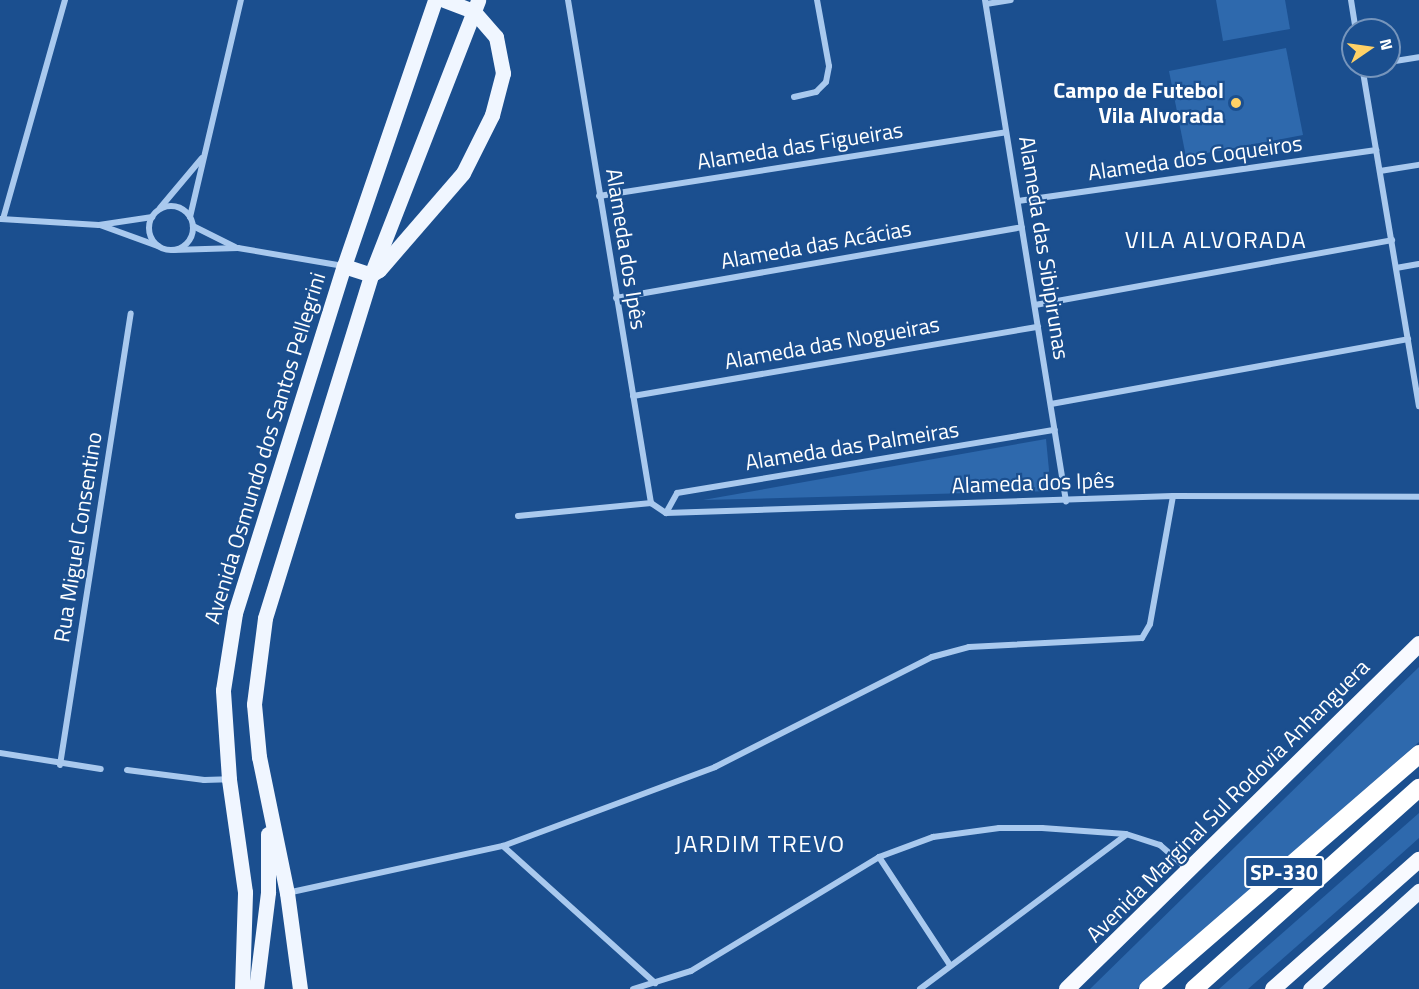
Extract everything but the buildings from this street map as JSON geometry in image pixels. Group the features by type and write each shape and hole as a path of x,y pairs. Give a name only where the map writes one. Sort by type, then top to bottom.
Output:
{"highway":[{"name":"Avenida Marginal Sul Rodovia Anhanguera","path":"1067,989 1191,871 1419,644"},
{"name":"SP-330","path":"1148,989 1419,754"},
{"name":"SP-330","path":"1194,989 1419,788"},
{"path":"1272,989 1419,860"}],"main road":[{"name":"Avenida Osmundo dos Santos Pellegrini","path":"244,989 245,892 228,779 223,690 235,613 344,266 435,0"},
{"path":"370,274 447,194 474,155 492,115 503,73 501,49 490,27 475,6 444,0"},
{"path":"300,989 287,893 267,791 254,704 265,618 370,274 475,6"},
{"path":"344,266 370,274"},
{"path":"256,989 268,892 267,791"},
{"path":"1310,989 1419,891"}],"street":[{"path":"65,0 2,219 99,225 152,218"},
{"path":"173,250 185,245 193,226 190,217 202,158 241,0"},
{"name":"Alameda dos Ipês","path":"568,0 651,503"},
{"path":"794,97 816,92 826,82 829,66 817,0"},
{"path":"985,2 1011,0"},
{"path":"1351,0 1354,18"},
{"name":"Alameda das Sibipirunas","path":"985,2 1066,501"},
{"path":"1401,60 1419,57"},
{"path":"1364,78 1408,339 1416,368 1419,406"},
{"name":"Alameda das Figueiras","path":"599,196 1006,132"},
{"name":"Alameda dos Coqueiros","path":"1018,201 1376,150"},
{"path":"159,246 151,236 152,218 202,158"},
{"path":"1380,171 1419,165"},
{"path":"159,210 172,206 190,217"},
{"path":"99,225 173,250 238,248 344,266"},
{"path":"193,226 238,248"},
{"name":"Alameda das Acácias","path":"616,298 1022,227"},
{"path":"1035,305 1392,240"},
{"path":"1396,267 1419,264"},
{"name":"Rua Miguel Consentino","path":"60,765 130,314"},
{"name":"Alameda das Nogueiras","path":"633,396 1038,327"},
{"path":"1051,404 1408,339"},
{"name":"Alameda das Palmeiras","path":"666,513 677,493 1055,430"},
{"path":"287,893 503,846 716,767 932,657 969,647 1142,638 1150,624 1173,496"},
{"name":"Alameda dos Ipês","path":"666,513 1173,496 1419,497"},
{"path":"518,516 651,503 666,513"},
{"path":"0,753 60,765 101,769"},
{"path":"127,770 204,780 228,779"},
{"path":"633,989 691,971 879,857 933,837 999,828 1126,834 1160,845 1191,871"},
{"path":"920,989 1126,834"},
{"path":"503,846 655,983"},
{"path":"879,857 950,965"}],"shaded area":[{"path":"1216,0 1285,0 1290,29 1223,41"},
{"name":"Campo de Futebol Vila Alvorada","path":"1286,48 1303,135 1186,157 1169,71"},
{"path":"1046,439 1051,491 703,500"},
{"path":"1419,667 1419,742 1137,989 1090,989"},
{"path":"1419,813 1419,838 1362,889 1248,989 1219,989"}],"place":[{"name":"Campo de Futebol Vila Alvorada","path":"1236,103"}],"district":[{"name":"VILA ALVORADA","path":"1216,240"},
{"name":"JARDIM TREVO","path":"760,844"}]}
